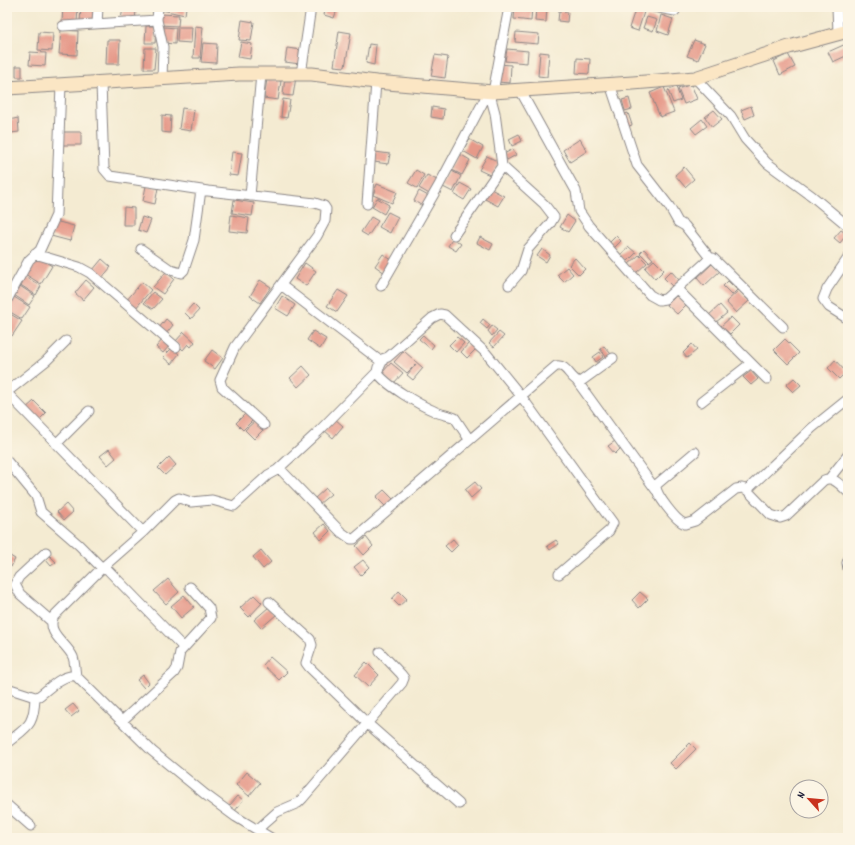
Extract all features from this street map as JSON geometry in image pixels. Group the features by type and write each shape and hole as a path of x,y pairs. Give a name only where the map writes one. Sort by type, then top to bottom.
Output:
{"street":[{"path":"97,24 98,7"},
{"path":"158,7 158,20 162,47 162,80"},
{"path":"301,74 311,7"},
{"path":"381,286 491,92 509,7"},
{"path":"654,7 675,11"},
{"path":"7,88 260,74 301,74 491,92 695,78 843,32 837,7"},
{"path":"63,26 158,20"},
{"path":"250,196 260,74"},
{"path":"695,78 731,116 745,139 767,163 812,196 848,226"},
{"path":"367,204 376,82"},
{"path":"101,83 104,169 106,173 118,177 201,190 315,203 324,206 326,209 322,227 235,346 220,380 222,387 264,425"},
{"path":"610,84 637,165 669,206 678,222 685,226 710,258 714,258 718,261 783,327"},
{"path":"7,300 22,271 40,250 45,241 56,210 57,144 61,85"},
{"path":"520,90 576,191 579,211 589,226 650,295 659,300 665,299 710,258"},
{"path":"491,92 502,166 544,204 554,216 550,224 528,249 521,271 509,285"},
{"path":"454,235 502,166"},
{"path":"141,250 171,270 181,273 184,270 190,257 194,240 201,190"},
{"path":"36,254 79,267 90,273 176,347"},
{"path":"848,258 827,289 823,299 829,307 848,319"},
{"path":"281,285 381,360"},
{"path":"677,289 767,379"},
{"path":"51,621 58,610 143,532 170,504 179,498 191,502 212,500 234,506 268,475 277,470 318,432 377,372 381,360 432,318 440,314 445,315 486,353 521,396 613,523 609,531 559,574"},
{"path":"66,341 46,361 7,393 143,532"},
{"path":"577,381 584,380 613,358"},
{"path":"701,402 751,363"},
{"path":"277,470 282,471 346,537 354,539 469,439 556,366 561,365 577,381 677,518 685,524 696,521 736,489 742,488 747,490 771,515 780,518 786,516 824,480 829,478 848,455"},
{"path":"377,372 390,385 434,411 456,418 469,439"},
{"path":"747,490 812,428 848,399"},
{"path":"56,444 88,411"},
{"path":"656,490 656,485 660,480 695,452"},
{"path":"7,461 36,496 41,512 79,545 102,568 107,569 183,647"},
{"path":"829,478 834,480 848,492"},
{"path":"46,552 19,577 15,584 20,594 51,621 53,630 73,658 76,676"},
{"path":"848,560 848,569"},
{"path":"122,721 174,673 183,647 209,622 212,613 190,587"},
{"path":"269,602 310,639 312,645 306,663 308,667 368,724 458,804"},
{"path":"258,829 277,812 298,803 396,692 404,678 380,652"},
{"path":"7,688 35,697 39,696 64,678 70,675 76,676 152,751 206,795 236,817 271,838"},
{"path":"7,743 31,723 35,697"},
{"path":"7,805 31,826"}],"building":[{"path":"63,7 78,7 77,23 62,22"},
{"path":"81,7 96,7 95,23 80,22"},
{"path":"162,7 186,7 185,15 162,10"},
{"path":"326,7 338,7 334,18 324,15"},
{"path":"515,7 532,7 531,21 514,19"},
{"path":"536,7 547,7 546,22 535,21"},
{"path":"842,7 848,7 848,14 842,14"},
{"path":"123,8 136,10 135,21 121,19"},
{"path":"635,10 644,12 638,31 629,28"},
{"path":"559,11 568,12 567,22 558,21"},
{"path":"161,14 179,15 178,26 160,25"},
{"path":"661,15 673,19 668,35 657,31"},
{"path":"647,17 657,20 653,31 643,28"},
{"path":"242,20 254,22 251,41 239,40"},
{"path":"146,26 156,26 155,43 145,43"},
{"path":"195,26 203,27 200,58 193,58"},
{"path":"164,27 176,28 175,44 163,43"},
{"path":"178,27 192,27 191,43 177,42"},
{"path":"61,30 78,31 77,55 59,54"},
{"path":"339,31 351,33 345,67 334,66"},
{"path":"39,32 53,33 52,51 38,50"},
{"path":"516,32 539,34 538,44 515,42"},
{"path":"107,40 120,40 119,64 106,64"},
{"path":"694,40 705,44 698,60 687,56"},
{"path":"241,42 252,44 250,59 238,57"},
{"path":"203,43 217,44 216,63 201,62"},
{"path":"848,43 848,55 833,62 828,52"},
{"path":"369,44 376,45 374,65 366,63"},
{"path":"145,48 156,48 154,69 144,69"},
{"path":"287,48 302,50 300,64 285,62"},
{"path":"507,49 528,51 527,63 505,61"},
{"path":"30,52 46,53 45,66 29,65"},
{"path":"540,52 549,53 547,77 538,76"},
{"path":"788,54 795,67 780,75 774,61"},
{"path":"435,55 448,57 445,78 431,76"},
{"path":"577,58 590,59 589,74 576,73"},
{"path":"499,64 511,65 510,83 497,82"},
{"path":"16,66 22,66 22,77 16,77"},
{"path":"285,76 296,77 293,96 283,95"},
{"path":"267,79 281,81 278,100 264,98"},
{"path":"691,84 697,99 684,104 678,89"},
{"path":"664,87 674,112 660,117 650,93"},
{"path":"676,87 681,100 673,103 668,90"},
{"path":"629,98 632,109 625,111 622,100"},
{"path":"283,99 290,100 287,118 281,117"},
{"path":"751,106 754,115 745,119 741,110"},
{"path":"432,107 444,109 443,119 431,117"},
{"path":"182,108 194,110 191,131 179,129"},
{"path":"714,110 722,119 712,127 705,117"},
{"path":"628,113 632,125 624,128 620,115"},
{"path":"162,115 171,116 170,133 162,132"},
{"path":"18,118 19,132 11,133 9,120"},
{"path":"702,119 707,126 696,134 691,128"},
{"path":"61,132 81,132 81,145 61,145"},
{"path":"519,134 522,141 512,146 509,139"},
{"path":"469,139 483,147 477,159 463,151"},
{"path":"580,139 587,151 570,162 563,150"},
{"path":"513,149 516,155 507,160 504,154"},
{"path":"232,152 242,153 238,176 229,175"},
{"path":"375,152 390,154 388,164 374,162"},
{"path":"458,153 470,160 462,175 450,169"},
{"path":"487,156 499,162 492,176 479,170"},
{"path":"684,167 694,179 685,187 675,175"},
{"path":"416,170 424,175 417,188 408,183"},
{"path":"450,170 461,176 453,192 441,186"},
{"path":"427,175 439,181 431,195 419,188"},
{"path":"460,183 471,189 464,200 454,194"},
{"path":"377,184 397,192 392,203 373,195"},
{"path":"146,186 158,188 155,204 143,201"},
{"path":"491,189 504,196 498,206 485,199"},
{"path":"419,191 432,198 426,208 414,201"},
{"path":"377,198 389,205 384,214 372,207"},
{"path":"234,200 254,203 252,216 232,213"},
{"path":"124,207 134,208 134,225 123,225"},
{"path":"388,212 398,217 390,233 379,227"},
{"path":"231,215 249,218 247,233 229,231"},
{"path":"567,215 575,221 568,232 560,227"},
{"path":"142,217 151,220 146,233 138,230"},
{"path":"371,217 378,221 368,236 361,232"},
{"path":"55,221 74,226 70,241 51,236"},
{"path":"841,230 847,234 840,243 834,238"},
{"path":"616,236 621,241 613,249 608,244"},
{"path":"480,237 493,244 490,250 477,243"},
{"path":"453,238 461,244 456,251 448,246"},
{"path":"629,247 636,253 626,263 619,256"},
{"path":"542,249 550,255 546,262 537,256"},
{"path":"644,249 653,259 649,262 640,253"},
{"path":"383,254 393,261 385,273 375,266"},
{"path":"639,255 647,263 636,273 628,265"},
{"path":"36,256 52,266 41,284 25,274"},
{"path":"575,258 585,269 579,275 569,265"},
{"path":"102,259 111,267 101,279 92,271"},
{"path":"654,260 664,270 655,279 645,268"},
{"path":"305,263 316,271 306,286 295,279"},
{"path":"713,263 721,270 704,286 697,278"},
{"path":"567,267 573,274 564,282 557,275"},
{"path":"671,271 680,281 674,288 664,278"},
{"path":"166,272 174,279 163,294 153,287"},
{"path":"24,276 41,286 36,295 19,284"},
{"path":"86,280 94,287 83,300 75,293"},
{"path":"260,280 271,287 260,303 250,296"},
{"path":"728,281 737,290 732,295 723,286"},
{"path":"142,282 151,290 135,309 126,301"},
{"path":"20,286 35,296 29,305 14,295"},
{"path":"338,290 348,296 337,312 327,306"},
{"path":"739,290 749,301 736,313 726,302"},
{"path":"153,292 162,299 153,309 144,303"},
{"path":"677,295 686,305 677,314 667,305"},
{"path":"282,296 295,305 288,316 275,308"},
{"path":"14,297 30,307 22,319 7,310"},
{"path":"193,304 199,310 191,319 185,313"},
{"path":"720,305 727,313 715,323 708,316"},
{"path":"7,312 22,321 12,336 7,333"},
{"path":"731,317 739,325 730,334 721,326"},
{"path":"166,319 173,325 166,334 159,328"},
{"path":"483,319 490,325 487,329 480,323"},
{"path":"492,326 497,330 492,336 488,331"},
{"path":"313,331 326,339 320,349 307,340"},
{"path":"184,332 195,342 191,347 188,344 183,350 175,342"},
{"path":"499,332 504,336 494,347 489,343"},
{"path":"423,335 434,345 431,349 419,339"},
{"path":"457,337 464,343 456,352 449,345"},
{"path":"163,339 170,345 163,353 156,347"},
{"path":"785,339 799,353 788,364 774,350"},
{"path":"469,343 476,349 467,358 461,352"},
{"path":"692,344 697,350 687,358 683,353"},
{"path":"604,346 611,354 607,358 600,349"},
{"path":"172,348 179,354 171,364 163,357"},
{"path":"212,350 223,358 215,369 204,361"},
{"path":"404,351 423,368 413,380 407,375 416,364 407,373 394,362"},
{"path":"600,352 603,357 596,362 593,357"},
{"path":"835,360 846,372 839,379 828,368"},
{"path":"391,363 403,373 393,384 381,374"},
{"path":"303,366 311,375 298,387 290,378"},
{"path":"751,371 758,379 751,385 743,377"},
{"path":"794,378 801,385 793,392 786,385"},
{"path":"34,401 46,413 36,423 24,410"},
{"path":"247,412 254,419 243,430 236,423"},
{"path":"334,418 343,426 333,438 324,430"},
{"path":"256,420 265,428 254,439 245,430"},
{"path":"615,441 621,448 615,454 608,446"},
{"path":"109,449 116,458 108,465 100,456"},
{"path":"169,457 176,465 165,475 158,468"},
{"path":"475,482 481,489 471,498 465,490"},
{"path":"326,488 331,494 319,504 314,499"},
{"path":"384,490 395,501 387,508 376,497"},
{"path":"66,504 73,512 64,520 57,512"},
{"path":"324,524 330,531 321,540 315,532"},
{"path":"366,537 373,546 364,555 356,546"},
{"path":"453,539 458,545 451,552 445,546"},
{"path":"556,540 559,544 550,550 547,546"},
{"path":"261,550 271,562 263,569 253,557"},
{"path":"7,554 15,559 11,567 7,565"},
{"path":"50,556 56,562 51,566 46,560"},
{"path":"363,560 369,567 361,575 354,567"},
{"path":"168,579 179,592 166,604 154,591"},
{"path":"399,591 407,599 399,606 392,599"},
{"path":"640,592 648,599 639,608 632,600"},
{"path":"184,595 194,607 181,618 171,606"},
{"path":"254,595 262,603 249,617 240,608"},
{"path":"269,607 276,615 261,628 254,620"},
{"path":"270,657 287,672 279,680 263,665"},
{"path":"366,662 379,675 368,687 355,675"},
{"path":"143,675 149,683 144,688 137,680"},
{"path":"73,704 79,711 71,717 65,710"},
{"path":"690,743 696,749 676,769 670,763"},
{"path":"247,772 260,783 249,796 236,785"},
{"path":"238,796 243,800 235,811 229,806"}]}
